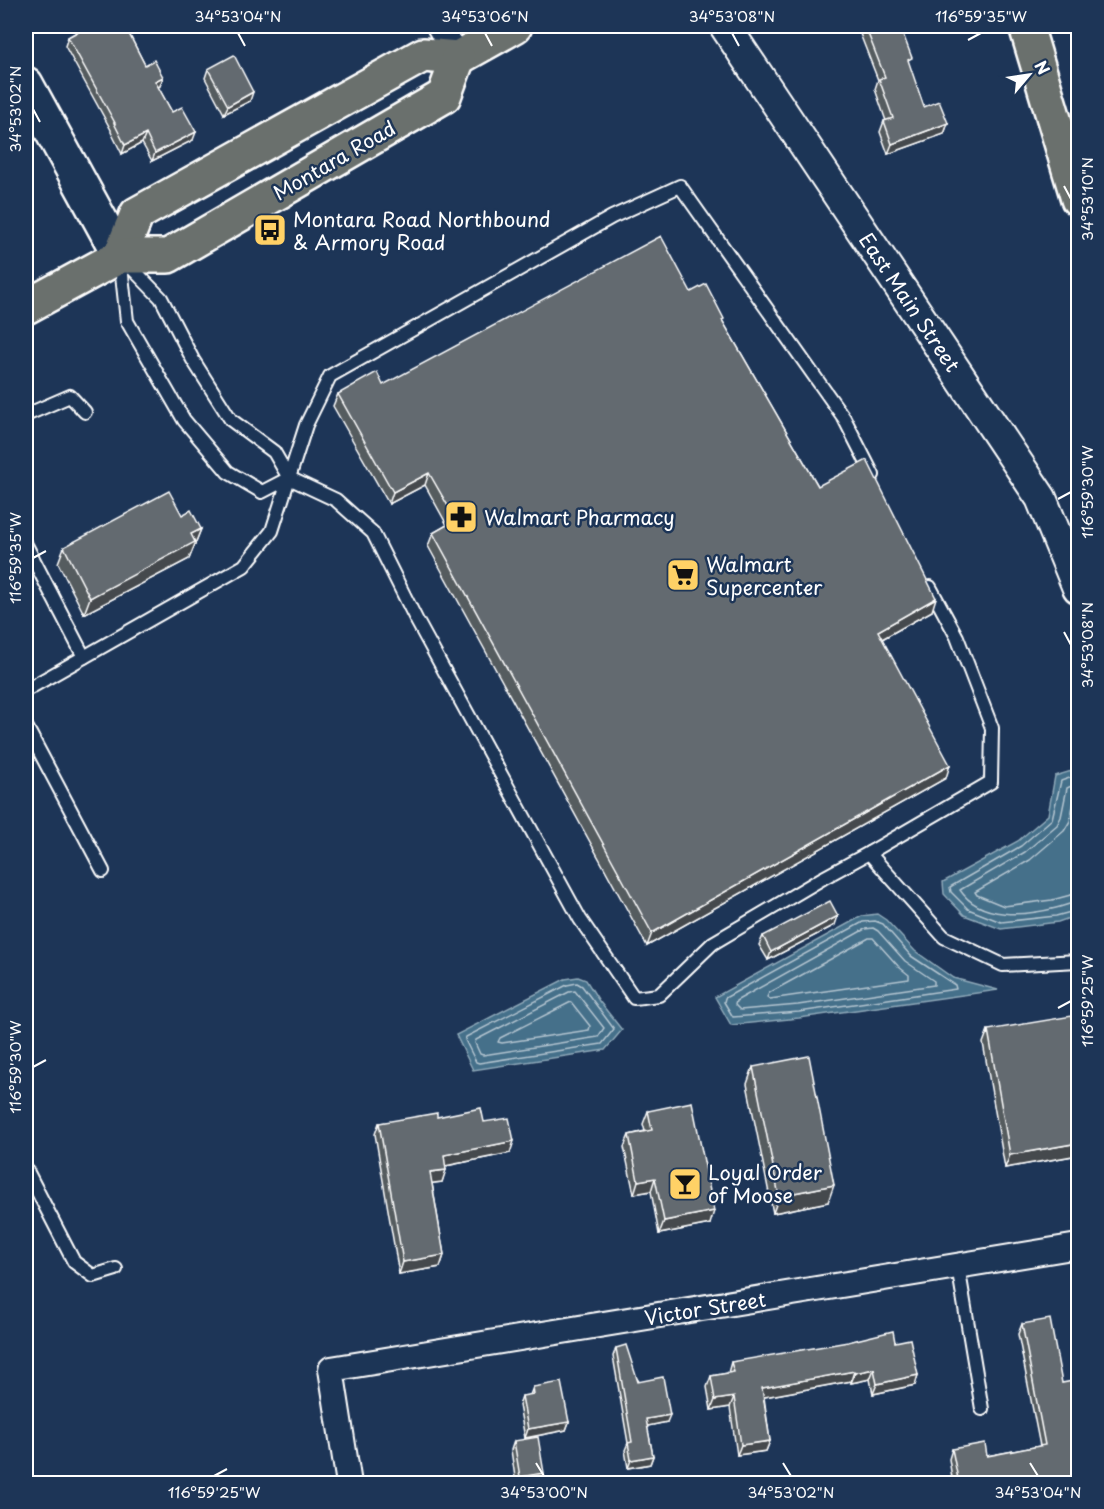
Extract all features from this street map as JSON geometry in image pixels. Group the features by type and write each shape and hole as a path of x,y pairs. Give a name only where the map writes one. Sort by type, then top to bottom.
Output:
{"main road":[{"path":"120,256 137,214 423,55 458,58 514,26"},
{"path":"1024,26 1042,74 1078,199"},
{"name":"Montara Road","path":"26,307 120,256 168,256 444,96 458,58"},
{"path":"26,84 120,256"}],"street":[{"path":"439,26 458,58"},
{"name":"East Main Street","path":"725,26 1041,498 1078,588"},
{"name":"Victor Street","path":"349,1484 331,1369 1078,1246"}],"lane":[{"path":"26,690 244,566 272,531 306,425 330,376 612,217 680,186 844,418 881,491"},
{"path":"120,256 127,321 184,420 228,472 261,492 289,478"},
{"path":"120,256 161,298 193,360 231,420 274,452 289,478 336,500 373,533 417,621 575,909 634,998 659,995 712,943 992,782 992,728 957,637 923,575"},
{"path":"26,416 69,396 85,412"},
{"path":"26,545 84,657"},
{"path":"26,726 103,871"},
{"path":"869,853 944,938 1003,965 1078,962"},
{"path":"26,1169 74,1262 93,1276 116,1269"},
{"path":"958,1266 981,1409"}],"water":[{"path":"1078,769 1078,915 1058,922 1001,929 964,915 944,894 943,882 1018,841 1048,815 1055,776"},
{"path":"877,914 886,920 915,951 953,978 998,990 799,1018 731,1025 715,997 862,916"},
{"path":"578,977 586,980 622,1030 605,1050 473,1070 456,1035 565,979"}],"building":[{"path":"88,26 125,26 145,65 154,60 163,77 155,81 172,112 182,107 196,132 155,153 146,134 125,145 68,37"},
{"path":"865,26 900,26 912,58 908,60 924,107 939,101 948,123 892,144 884,121 893,118 879,79 885,77"},
{"path":"234,55 253,92 228,106 208,69"},
{"name":"Walmart Supercenter","path":"661,236 691,292 706,284 724,319 722,320 818,486 867,460 936,598 878,631 950,765 652,933 433,533 456,520 429,473 393,492 338,394 377,372 383,385"},
{"path":"169,491 182,515 191,510 201,529 191,534 195,542 90,598 64,547"},
{"path":"830,901 838,916 771,952 763,936"},
{"path":"1072,1016 1078,1054 1078,1143 1010,1155 988,1030"},
{"path":"809,1056 834,1185 779,1196 753,1067"},
{"path":"692,1102 714,1211 664,1221 655,1178 638,1181 629,1135 652,1130 648,1111"},
{"path":"481,1108 484,1122 509,1118 514,1141 444,1155 446,1170 430,1172 444,1255 403,1262 379,1123 437,1113 437,1117"},
{"path":"1050,1319 1062,1383 1078,1380 1078,1484 959,1484 952,1449 985,1443 987,1456 1045,1445 1022,1324"},
{"path":"893,1331 895,1342 910,1339 918,1375 877,1384 874,1369 762,1388 770,1441 741,1445 734,1397 715,1400 711,1376 734,1372 731,1362 848,1342"},
{"path":"626,1345 638,1382 663,1377 670,1415 646,1419 653,1456 631,1460 628,1443 632,1442 616,1348"},
{"path":"561,1382 569,1422 528,1429 522,1396 534,1394 533,1387"},
{"path":"538,1437 544,1473 520,1477 514,1441"}],"place":[{"name":"Montara Road Northbound & Armory Road","path":"270,230"},
{"name":"Walmart Pharmacy","path":"461,517"},
{"name":"Walmart Supercenter","path":"683,575"},
{"name":"Loyal Order of Moose","path":"685,1184"}]}
